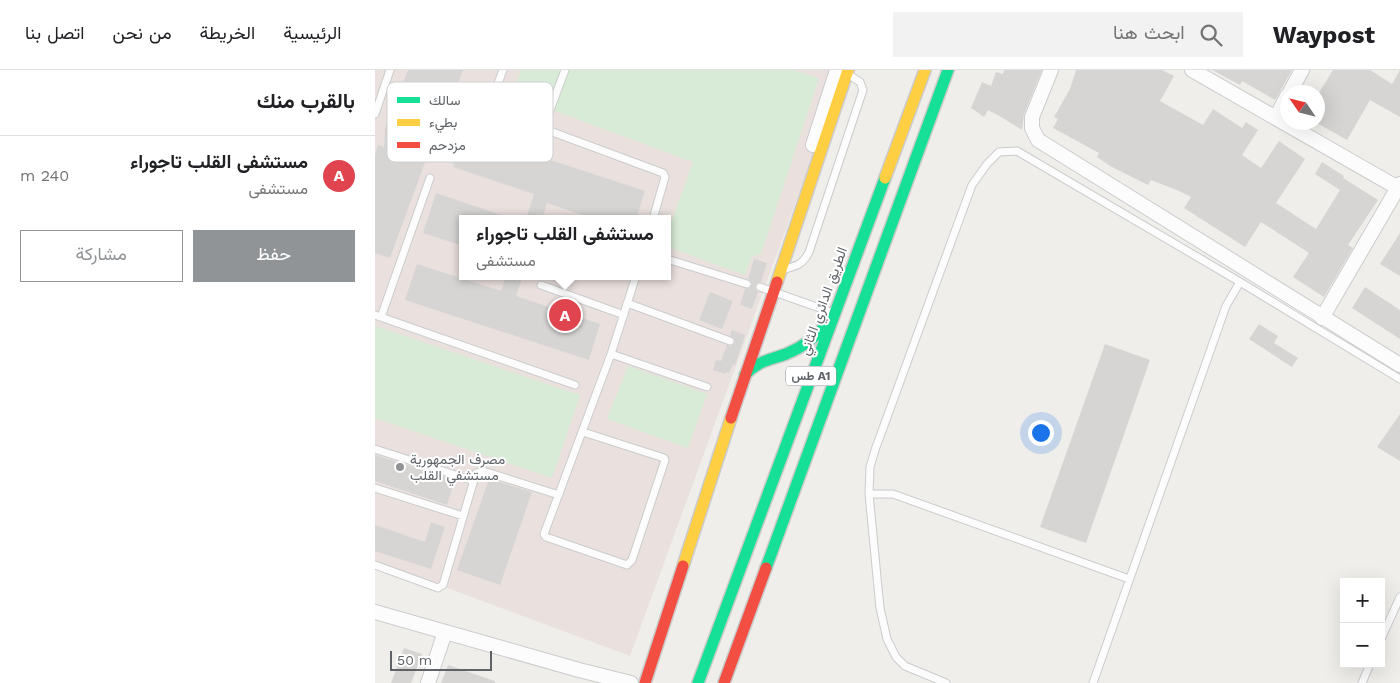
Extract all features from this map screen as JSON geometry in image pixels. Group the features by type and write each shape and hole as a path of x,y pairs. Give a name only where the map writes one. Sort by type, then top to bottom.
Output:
{"main road":[{"name":"الطريق الدائري الثاني","path":"698,683 925,70"},
{"name":"طس A1","path":"725,683 948,70"},
{"path":"645,683 745,375 767,290 782,269 844,71"},
{"path":"745,375 756,363 786,354 808,342 827,324 834,313"}],"street":[{"path":"1051,70 1032,117 1032,128 1038,140 1400,366"},
{"path":"1192,70 1399,186 1323,318"},
{"path":"1294,85 1302,70"},
{"path":"767,290 844,71"},
{"path":"1276,118 1280,110"},
{"path":"375,612 445,632 577,676 631,683"},
{"path":"429,683 445,632"}],"lane":[{"path":"375,114 390,70"},
{"path":"498,82 503,70"},
{"path":"553,102 565,70"},
{"path":"782,269 799,265 805,260 809,252 863,90 862,85 844,71"},
{"path":"553,133 663,173 665,177 654,215"},
{"path":"946,683 905,666 896,657 887,639 880,608 869,494 870,467 972,185 987,164 999,152 1017,150 1400,379"},
{"path":"430,178 378,316 575,385"},
{"path":"671,260 747,284"},
{"path":"583,432 664,458 665,460 630,563 627,565 544,536 611,354 635,280"},
{"path":"1093,683 1226,306 1240,282"},
{"path":"541,285 624,315"},
{"path":"767,290 834,313"},
{"path":"627,303 730,341"},
{"path":"611,354 707,387"},
{"path":"375,448 474,481"},
{"path":"375,565 438,588 443,585 476,473 483,471 559,495"},
{"path":"375,488 463,516"},
{"path":"869,494 893,494 1129,579"},
{"path":"1385,630 1400,597"},
{"path":"1362,683 1368,668"}],"shaded area":[{"path":"375,70 844,70 630,656 375,561"}],"green space":[{"path":"521,70 793,70 819,78 761,254 752,256 745,275 671,248 671,223 693,162 553,110 553,82 517,82"},
{"path":"375,326 580,395 552,478 375,418"},
{"path":"628,366 707,394 688,448 607,419"}],"building":[{"path":"408,70 463,70 459,82 403,82"},
{"path":"1004,70 1042,70 1024,114 1022,130 988,110 984,117 971,108 982,82 991,86 996,72 1003,74"},
{"path":"1076,70 1162,70 1174,76 1160,101 1203,125 1213,109 1242,128 1246,122 1258,130 1242,155 1261,168 1279,141 1305,159 1276,203 1316,229 1340,190 1315,174 1322,162 1378,200 1348,245 1353,248 1324,297 1293,277 1309,253 1261,222 1245,247 1184,208 1191,197 1151,180 1148,185 1110,166 1097,157 1099,153 1053,128 1058,119 1054,117 1070,89"},
{"path":"1212,70 1292,70 1284,85 1280,85 1280,91 1275,100 1242,81 1240,85"},
{"path":"1333,70 1370,70 1392,84 1400,70 1400,117 1370,100 1347,140 1325,128 1324,85"},
{"path":"387,123 387,162 425,162 390,258 375,253 375,155 378,145 384,147"},
{"path":"553,161 645,191 637,215 582,215 547,203 543,215 527,215 534,194 453,167 454,164 449,162"},
{"path":"436,193 501,215 459,215 459,245 423,233"},
{"path":"1400,233 1400,276 1380,264"},
{"path":"754,259 767,263 761,282 755,286 758,292 752,309 740,305 745,289 750,288 752,285 748,279"},
{"path":"417,264 459,278 459,280 467,280 501,291 505,280 522,280 516,296 600,324 589,360 405,300"},
{"path":"1365,287 1400,310 1400,339 1352,308"},
{"path":"710,292 733,301 722,329 699,320"},
{"path":"1259,324 1278,336 1274,343 1298,358 1292,367 1249,339"},
{"path":"732,330 745,335 735,365 733,364 729,373 726,372 725,374 713,370 716,360 721,361 727,345 731,346 735,343 734,338 730,335"},
{"path":"1105,344 1150,360 1086,543 1040,527"},
{"path":"1400,414 1400,461 1377,447"},
{"path":"375,455 455,480 447,505 375,481"},
{"path":"489,479 532,492 500,585 457,570"},
{"path":"431,522 445,527 431,569 375,551 375,525 425,542"},
{"path":"404,648 422,654 411,683 391,683"},
{"path":"448,665 495,681 495,683 441,683"}],"traffic: fast":[{"path":"766,568 948,70"},
{"path":"698,683 885,178"},
{"path":"745,375 759,364 798,348 820,332 829,321"}],"traffic: slow":[{"path":"777,282 848,70"},
{"path":"885,178 925,70"},
{"path":"683,566 731,418"}],"traffic: jam":[{"path":"731,418 777,282"},
{"path":"645,683 683,566"},
{"path":"724,683 766,568"}],"place":[{"name":"مستشفى القلب تاجوراء","path":"565,315"},
{"name":"مصرف الجمهورية مستشفي القلب","path":"400,467"}]}
